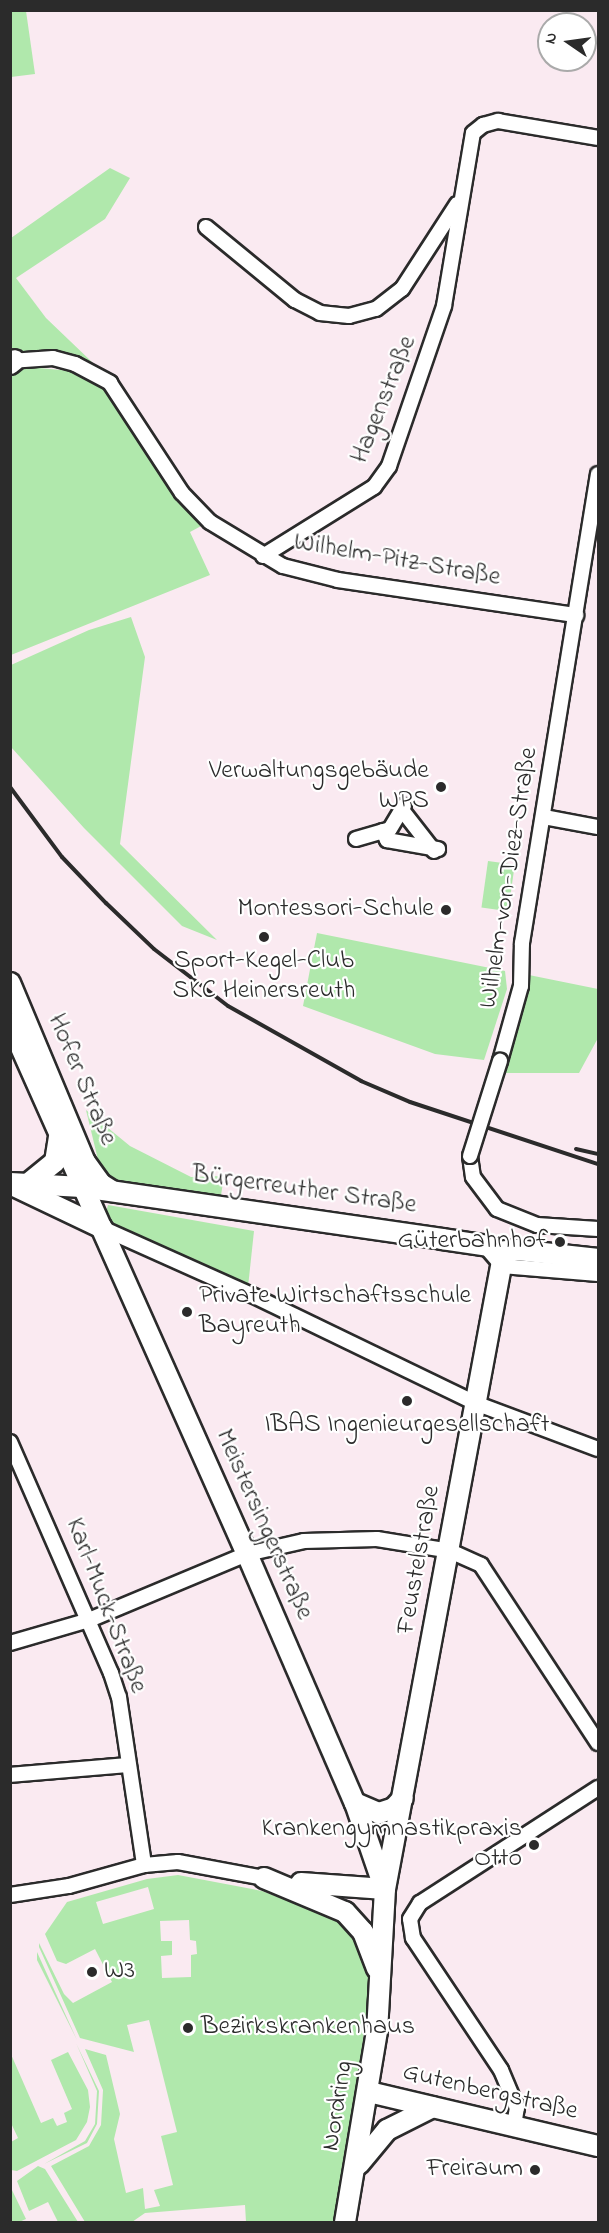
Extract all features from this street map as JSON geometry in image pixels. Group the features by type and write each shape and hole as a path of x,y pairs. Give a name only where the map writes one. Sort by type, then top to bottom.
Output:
{"main road":[{"name":"Hofer Straße","path":"10,983 85,1162 101,1184 112,1191"},
{"name":"Hofer Straße","path":"10,1023 82,1187"},
{"path":"59,1137 55,1162 17,1183 47,1202 102,1228"},
{"name":"Bürgerreuther Straße","path":"17,1183 60,1184 112,1191 496,1255 517,1250 598,1259"},
{"path":"47,1202 52,1189 60,1184"},
{"name":"Meistersingerstraße","path":"82,1187 247,1554 355,1803 384,1897"},
{"name":"Feustelstraße","path":"384,1897 450,1551 475,1403 496,1255"},
{"path":"355,1803 379,1813 393,1808 403,1798"},
{"path":"264,1878 384,1897"},
{"path":"264,1878 332,1904 356,1922 374,1954 381,1986"},
{"path":"302,1892 384,1897"},
{"name":"Nordring","path":"345,2223 369,2092 381,1986 384,1897"},
{"name":"Gutenbergstraße","path":"369,2092 598,2146"},
{"path":"356,2169 380,2135 408,2117 433,2107"}],"street":[{"name":"Hagenstraße","path":"262,556 374,487 389,466 437,335 471,139 478,128 488,123 598,138"},
{"name":"Hagenstraße","path":"206,227 302,304 320,313 349,316 376,309 402,290 460,200"},
{"name":"Wilhelm-Pitz-Straße","path":"12,362 53,358 75,364 110,383 182,493 210,522 262,556 338,580 576,615"},
{"name":"Wilhelm-von-Diez-Straße","path":"598,474 596,502 522,943 521,986 470,1156 472,1177 497,1209 537,1226 598,1229"},
{"path":"356,839 382,831 390,829 403,808 436,850 387,840 382,831"},
{"path":"544,817 598,827"},
{"path":"102,1228 252,1295 475,1403 598,1449"},
{"name":"Bürgerreuther Straße","path":"496,1255 598,1274"},
{"name":"Karl-Muck-Straße","path":"10,1442 89,1620 119,1697 144,1865"},
{"path":"10,1642 89,1620 247,1554 338,1537 377,1539 450,1551 482,1565 598,1743"},
{"path":"10,1775 128,1765"},
{"path":"514,2126 517,2108 501,2070 413,1938 410,1919 420,1903 598,1788"},
{"path":"10,1895 69,1886 144,1865 188,1863 264,1878"}],"green space":[{"path":"10,11 26,11 35,74 11,77"},
{"path":"110,168 130,178 105,219 16,278 46,318 93,363 40,350 11,355 11,238"},
{"path":"29,367 71,371 107,391 117,402 176,499 203,525 190,532 210,575 11,655 11,374"},
{"path":"131,617 145,657 120,844 217,940 182,926 84,828 11,747 11,665 89,630"},
{"path":"488,861 515,865 508,911 481,908"},
{"path":"317,933 505,971 507,989 484,1060 435,1054 303,1006"},
{"path":"524,974 598,989 598,1038 579,1073 505,1073 514,1044"},
{"path":"86,1110 130,1146 191,1177 224,1176 220,1202 123,1188 100,1168"},
{"path":"108,1205 254,1231 248,1287 102,1225"},
{"name":"Bezirkskrankenhaus","path":"178,1875 262,1891 352,1925 371,1968 358,2087 336,2222 246,2222 245,2205 145,2213 132,2222 85,2222 51,2166 89,2146 101,2125 103,2090 85,2049 106,2055 120,2114 114,2139 126,2193 143,2188 145,2209 160,2206 154,2190 173,2185 161,2136 177,2132 149,2020 127,2025 134,2052 80,2038 39,1947 39,1943 64,1994 73,2003 112,1982 95,1949 66,1964 57,1961 45,1934 67,1902 147,1879","holes":["148,1887 154,1909 103,1924 96,1902","189,1920 190,1940 196,1941 197,1954 191,1955 191,1977 162,1978 161,1956 172,1955 172,1941 161,1941 160,1921"]},
{"path":"37,1952 77,2040 37,1960"},
{"path":"76,2043 99,2091 97,2124 87,2143 44,2164 85,2141 95,2124 97,2091"},
{"path":"10,2052 41,2123 53,2118 57,2126 67,2122 64,2113 72,2109 51,2060 68,2052 88,2090 90,2107 87,2122 76,2140 17,2171 11,2170 11,2142 18,2138 11,2123"},
{"path":"38,2166 45,2169 78,2222 58,2222 48,2202 29,2211 17,2181"},
{"path":"11,2188 26,2219 19,2222 11,2222"}],"railway":[{"path":"10,787 62,857 106,903 154,949 228,1006 361,1081 410,1102 598,1164"},
{"path":"576,1149 598,1154"}],"place":[{"name":"Verwaltungsgebäude WPS","path":"441,787"},
{"name":"Montessori-Schule","path":"446,910"},
{"name":"Sport-Kegel-Club SKC Heinersreuth","path":"264,937"},
{"name":"Güterbahnhof","path":"560,1242"},
{"name":"Private Wirtschaftsschule Bayreuth","path":"187,1312"},
{"name":"IBAS Ingenieurgesellschaft","path":"407,1401"},
{"name":"Krankengymnastikpraxis Otto","path":"534,1845"},
{"name":"W3","path":"92,1972"},
{"name":"Bezirkskrankenhaus","path":"188,2028"},
{"name":"Freiraum","path":"535,2170"}]}
